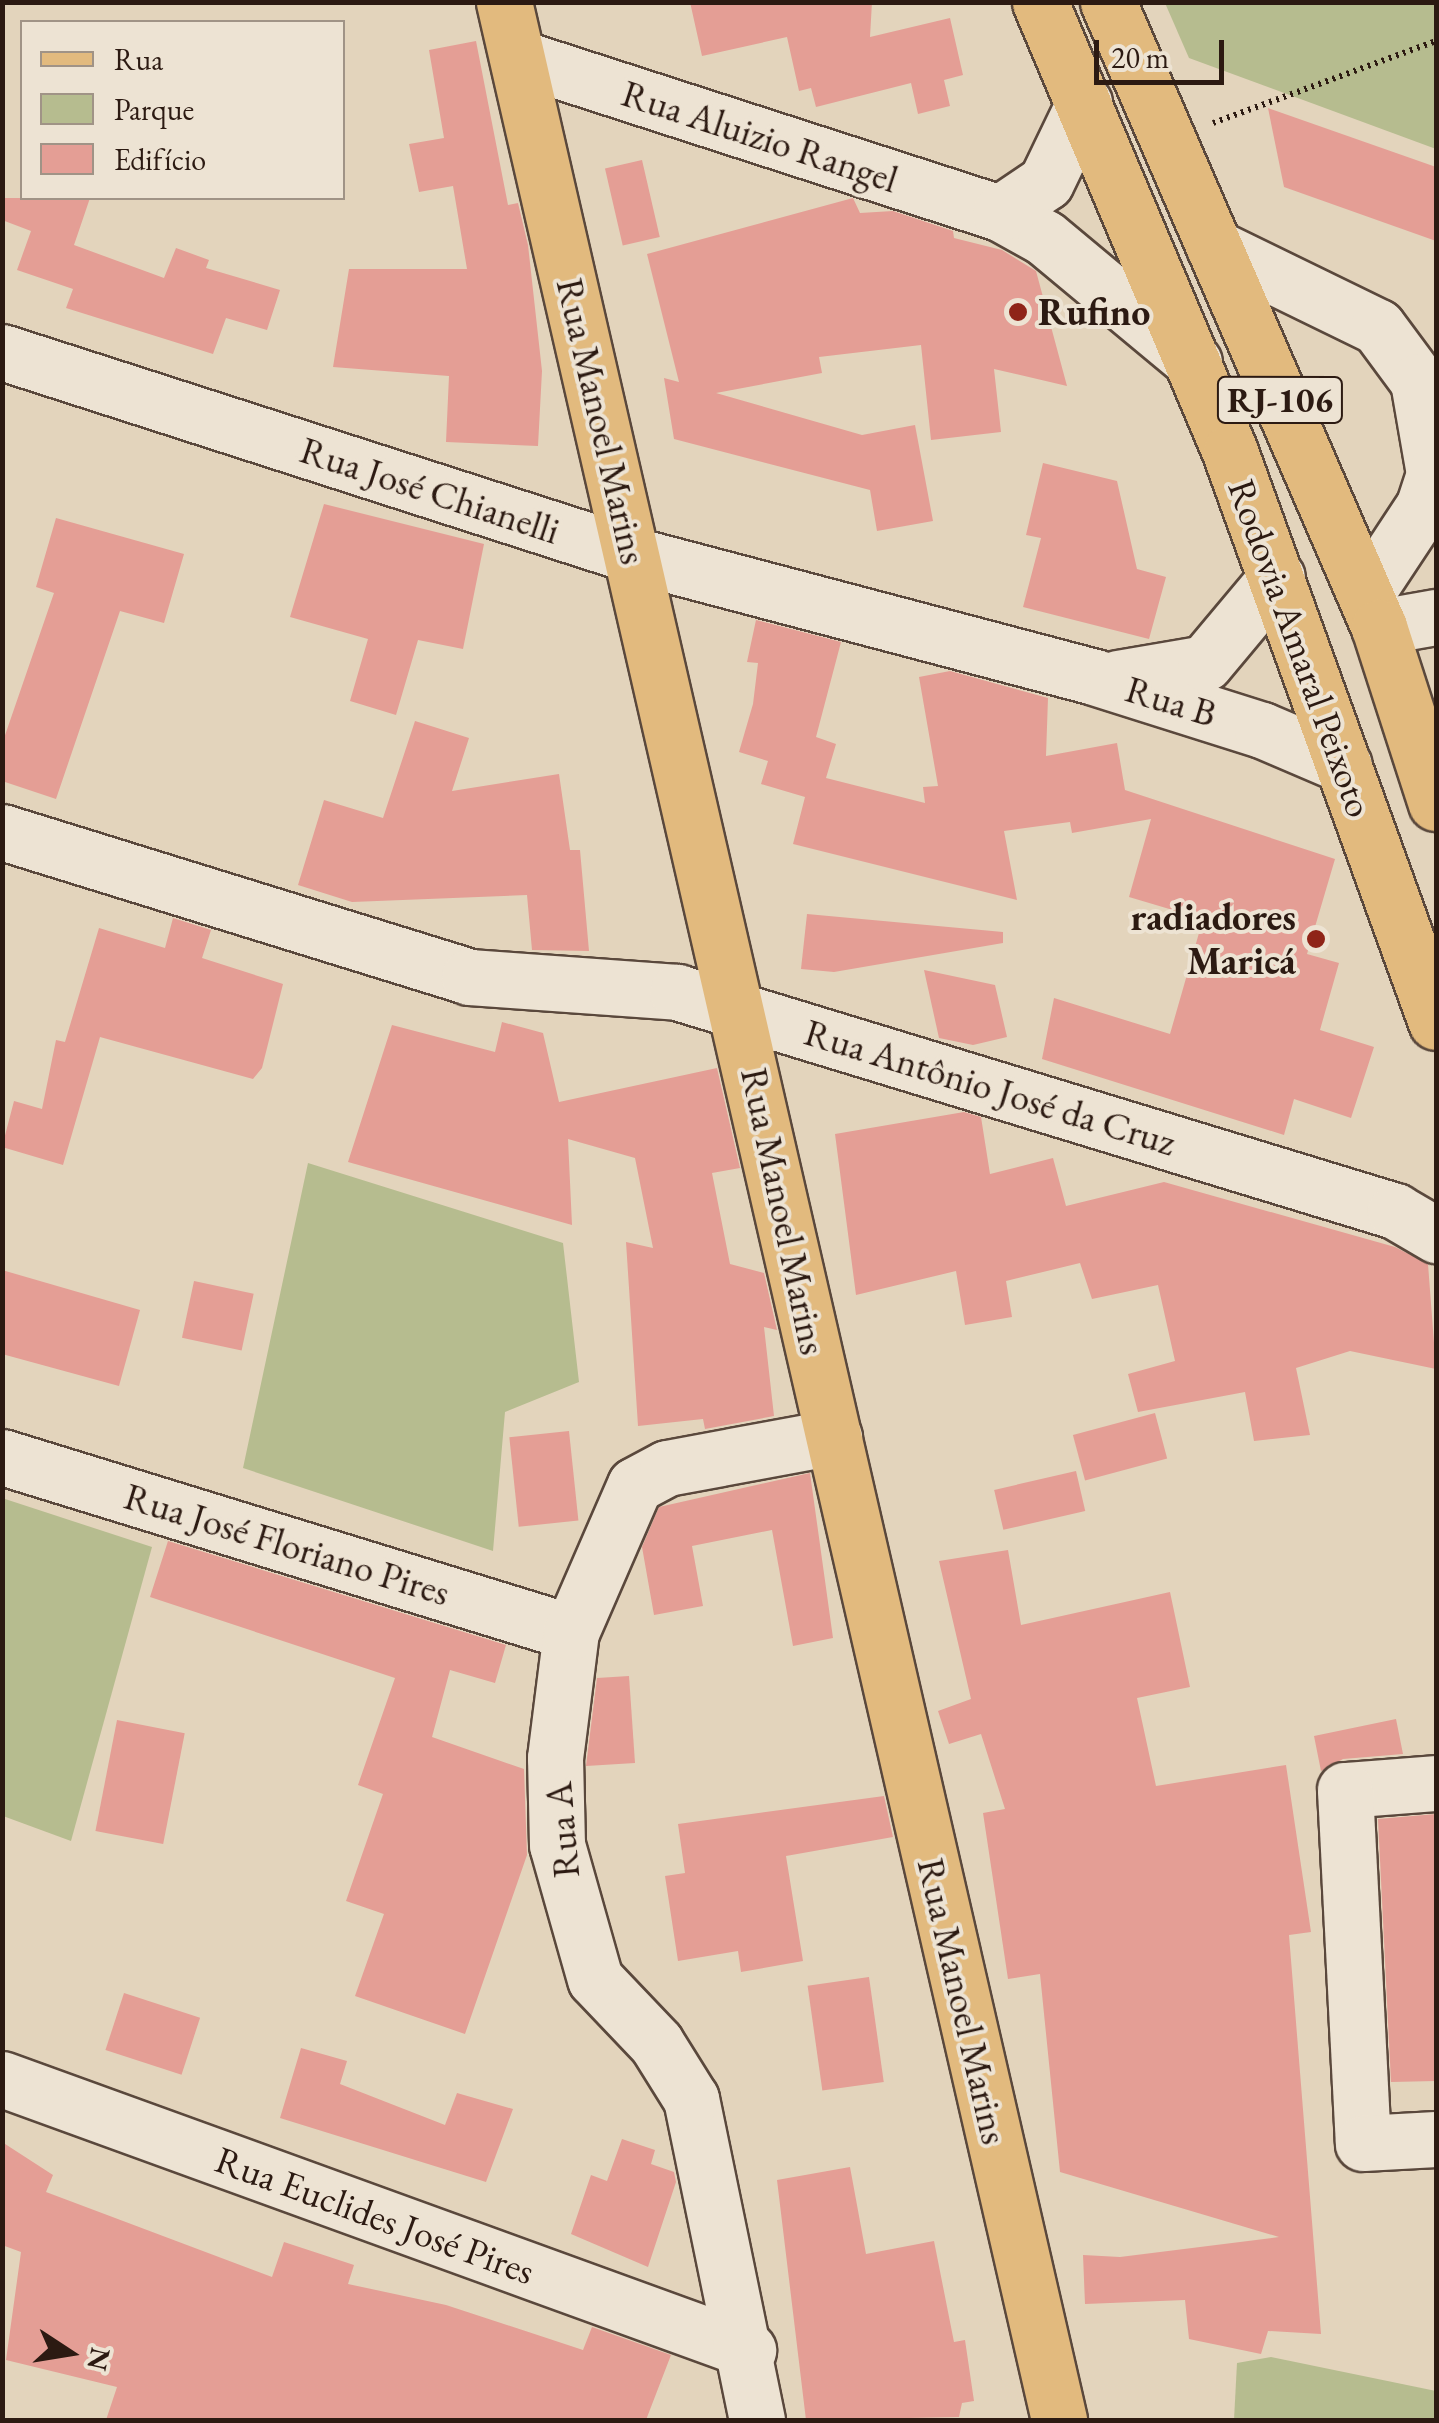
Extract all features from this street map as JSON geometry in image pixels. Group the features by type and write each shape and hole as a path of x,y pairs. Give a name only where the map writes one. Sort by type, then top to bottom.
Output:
{"main road":[{"name":"Rodovia Amaral Peixoto","path":"1040,2 1194,362 1277,577 1436,1022"},
{"name":"Rodovia Amaral Peixoto","path":"1108,2 1372,611 1436,803"},
{"name":"Rua Manoel Marins","path":"501,19 741,1010 834,1437 1059,2420"}],"street":[{"name":"Rua Aluizio Rangel","path":"501,19 1000,213 1044,238 1194,362"},
{"path":"1000,213 1046,182 1084,103"},
{"path":"1214,246 1378,328 1418,381 1434,474 1423,507 1372,611 1436,617"},
{"name":"Rua José Chianelli","path":"2,352 632,555 1094,677"},
{"name":"Rua B","path":"1094,677 1146,679 1205,662 1277,577"},
{"name":"Rua B","path":"1094,677 1262,730 1344,766"},
{"name":"Rua Antônio José da Cruz","path":"2,832 469,977 645,987 741,1010 1423,1208"},
{"name":"Rua A","path":"757,2420 748,2350 691,2099 656,2043 595,1979 574,1926 556,1845 555,1758 571,1632 634,1485 667,1468 834,1437"},
{"name":"Rua José Floriano Pires","path":"2,1457 571,1632"},
{"path":"1436,1783 1345,1790 1363,2143 1436,2139"},
{"name":"Rua Euclides José Pires","path":"2,2078 748,2350"}],"path":[{"path":"1168,140 1436,41"}],"green space":[{"path":"1165,3 1436,3 1436,149 1189,58"},
{"path":"308,1163 563,1243 579,1382 505,1412 493,1551 243,1468"},
{"path":"2,1498 152,1547 71,1841 3,1816"},
{"path":"1271,2357 1436,2391 1436,2420 1234,2420 1237,2363"}],"building":[{"path":"690,2 872,2 870,37 950,18 963,75 944,80 950,106 918,114 911,83 816,107 811,88 799,91 787,37 702,56"},
{"path":"476,41 508,205 518,203 528,245 542,371 538,446 446,442 449,376 333,367 349,269 467,269 453,186 419,192 409,144 444,138 429,50"},
{"path":"1268,108 1436,167 1436,241 1284,187"},
{"path":"642,160 660,237 623,246 605,169"},
{"path":"2,198 89,200 74,245 164,278 176,248 209,260 206,268 280,290 267,330 226,318 213,354 66,308 73,289 17,270 31,231 2,220"},
{"path":"853,198 860,213 893,211 953,231 954,238 1002,250 1036,271 1067,386 994,369 1001,432 931,440 921,345 819,357 822,373 716,393 862,435 915,425 933,521 877,531 870,490 674,439 664,378 679,382 647,254"},
{"path":"1043,463 1117,481 1137,569 1166,577 1149,639 1023,607 1041,538 1026,535"},
{"path":"324,504 484,544 463,649 418,640 396,715 350,701 368,639 290,617"},
{"path":"56,518 184,554 164,623 120,611 56,799 2,781 2,744 54,593 36,587"},
{"path":"756,620 841,642 816,737 836,744 826,778 925,803 923,787 938,786 919,677 950,671 1048,698 1046,756 1117,743 1125,790 1335,859 1307,954 1339,963 1320,1030 1374,1047 1351,1118 1294,1099 1284,1135 1042,1059 1054,998 1170,1034 1203,919 1129,897 1151,819 1072,833 1070,822 1004,831 1017,900 793,844 805,797 761,784 768,761 739,752 753,704 758,663 747,662"},
{"path":"415,721 469,738 452,791 559,774 570,850 580,850 589,951 532,950 527,895 352,902 298,885 324,800 383,818"},
{"path":"807,914 1003,932 1003,943 834,972 801,969"},
{"path":"173,918 211,930 202,958 283,984 262,1068 253,1079 100,1037 63,1165 2,1147 14,1101 42,1109 56,1040 65,1042 99,928 165,948"},
{"path":"924,970 995,985 1007,1037 973,1045 939,1038"},
{"path":"502,1022 543,1033 559,1102 717,1068 740,1168 712,1173 730,1264 764,1273 777,1330 764,1327 774,1416 705,1429 703,1419 638,1426 626,1242 653,1248 635,1158 568,1139 572,1225 348,1162 392,1025 495,1052"},
{"path":"964,1112 981,1117 990,1174 1053,1158 1066,1206 1164,1182 1395,1247 1428,1264 1436,1369 1350,1351 1296,1368 1310,1435 1254,1441 1245,1392 1138,1412 1128,1374 1175,1361 1158,1285 1092,1299 1080,1263 1006,1281 1012,1317 965,1325 956,1271 856,1295 835,1134"},
{"path":"2,1270 140,1310 119,1386 2,1354"},
{"path":"194,1281 254,1294 242,1350 182,1338"},
{"path":"1155,1413 1167,1458 1085,1480 1073,1435"},
{"path":"569,1431 578,1521 519,1527 509,1437"},
{"path":"1076,1471 1085,1511 1003,1530 994,1490"},
{"path":"810,1473 833,1638 793,1646 772,1530 692,1546 703,1606 654,1615 642,1547 659,1507"},
{"path":"168,1541 506,1645 495,1683 450,1670 432,1737 524,1769 527,1855 465,2034 355,1996 384,1914 346,1901 383,1794 358,1785 395,1678 150,1597"},
{"path":"1008,1550 1021,1625 1170,1592 1190,1687 1137,1698 1156,1786 1286,1765 1311,1932 1289,1935 1321,2334 1268,2331 1261,2354 1189,2339 1185,2300 1085,2304 1083,2255 1120,2257 1279,2237 1060,2172 1040,1974 1008,1979 983,1813 1005,1809 981,1734 949,1744 938,1711 971,1699 939,1561"},
{"path":"629,1676 635,1763 586,1766 597,1678"},
{"path":"1396,1719 1403,1754 1343,1759 1321,1771 1314,1736"},
{"path":"117,1720 185,1733 163,1844 95,1831"},
{"path":"884,1796 893,1837 786,1856 803,1961 741,1972 738,1951 678,1961 665,1876 685,1873 678,1824"},
{"path":"1436,1814 1436,2081 1391,2082 1378,1819"},
{"path":"869,1977 884,2082 822,2091 808,1986"},
{"path":"124,1993 200,2018 182,2075 105,2050"},
{"path":"301,2048 347,2061 340,2084 445,2125 457,2093 513,2109 486,2182 280,2118"},
{"path":"622,2139 655,2150 651,2164 674,2172 676,2182 648,2267 571,2234 591,2175 607,2181"},
{"path":"2,2142 53,2175 46,2192 272,2277 284,2242 354,2265 348,2284 446,2305 583,2350 592,2327 671,2355 646,2420 106,2420 117,2387 6,2360 21,2252 2,2245"},
{"path":"850,2167 866,2254 934,2241 954,2342 965,2340 974,2401 962,2403 959,2417 806,2420 777,2180"}],"place":[{"name":"Rufino","path":"1018,312"},
{"name":"radiadores Maricá","path":"1316,939"}]}
